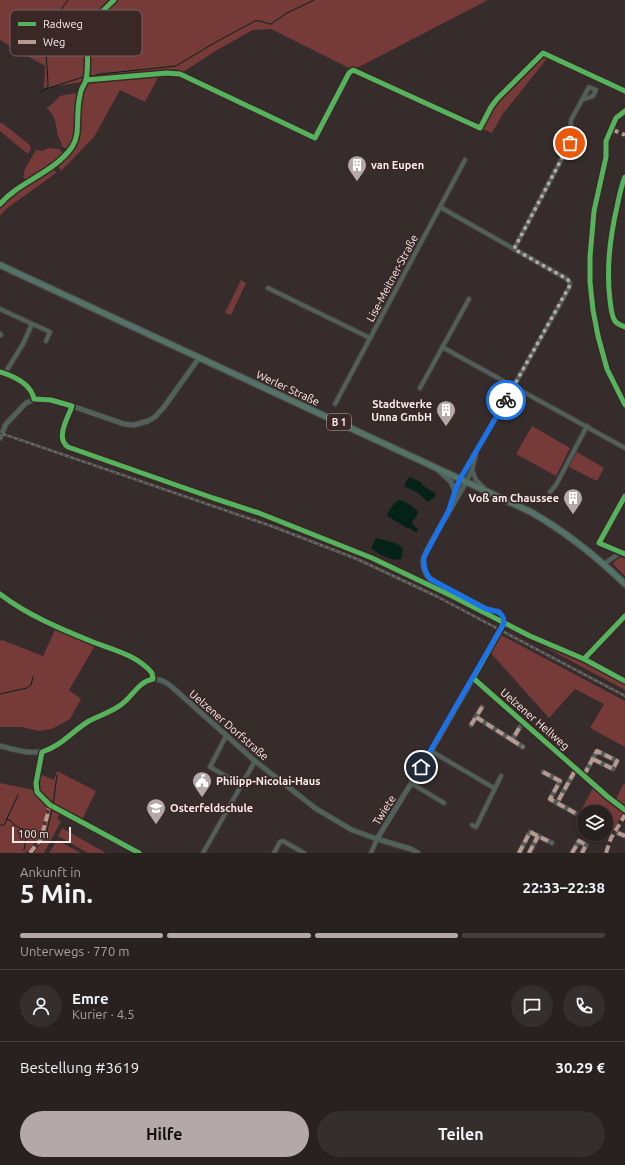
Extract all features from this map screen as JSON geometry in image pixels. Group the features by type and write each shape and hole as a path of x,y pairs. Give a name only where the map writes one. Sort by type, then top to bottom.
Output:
{"main road":[{"name":"Werler Straße","path":"0,265 531,512 582,546 625,584"}],"street":[{"path":"514,249 570,143 571,120 582,100"},
{"name":"Lise-Meitner-Straße","path":"335,404 465,160"},
{"path":"440,207 567,279 570,284 514,386 460,479"},
{"path":"268,288 370,338"},
{"path":"420,388 469,299"},
{"path":"0,309 50,332 46,341"},
{"path":"0,314 5,312"},
{"path":"5,373 23,344 32,324"},
{"path":"442,347 625,448"},
{"path":"0,438 6,424 26,402 34,399 51,400 124,424 134,425 142,423 155,417 164,407 199,358"},
{"path":"0,372 21,381 32,393 34,399"},
{"path":"550,492 556,485 587,426"},
{"path":"466,482 472,470 476,453"},
{"path":"436,468 451,482 455,491"},
{"path":"472,470 476,480 487,491"},
{"name":"Twiete","path":"449,510 460,479"},
{"name":"Twiete","path":"377,839 431,751 503,626 504,620 499,612 486,609 435,582 430,579 425,572 424,557 466,482"},
{"path":"598,543 625,554"},
{"path":"604,564 621,552"},
{"path":"0,594 11,602 67,631 122,652 152,672 153,679 142,684 117,708 90,720 55,747 36,752 0,746"},
{"name":"Uelzener Hellweg","path":"473,678 584,775 593,759"},
{"name":"Uelzener Dorfstraße","path":"153,679 168,683 254,761 330,818 352,830 411,849 418,853"},
{"path":"471,725 482,707"},
{"path":"476,717 523,747"},
{"path":"512,740 523,722"},
{"path":"226,736 210,767 241,785"},
{"path":"431,751 494,788"},
{"path":"597,751 617,761 613,769 593,759 597,751"},
{"path":"202,853 254,761"},
{"path":"557,804 576,769"},
{"path":"543,772 567,785"},
{"path":"472,825 478,828 494,788 501,776"},
{"path":"560,781 550,799 575,813"},
{"path":"412,783 444,803"},
{"path":"538,836 528,853 520,851 530,832 538,836 552,843"},
{"path":"618,833 625,836"},
{"path":"371,853 377,839"},
{"path":"274,853 280,842 283,841 304,853"},
{"path":"572,853 579,841 586,845 582,853"}],"shaded area":[{"path":"0,0 488,0 353,70 271,29 253,30 217,50 180,74 160,74 145,102 120,90 94,137 61,171 57,164 76,144 79,115 86,81 44,88 45,66 28,56 142,56 142,10 10,10 10,46 0,40"},
{"path":"543,53 549,56 502,115 492,133 480,128 497,99"},
{"path":"75,93 78,97 75,110 74,135 67,149 61,146 62,144 59,139 54,117 46,107 49,107 60,96"},
{"path":"0,123 30,145 31,149 28,154 0,131"},
{"path":"48,148 59,149 62,152 62,155 26,180 23,177 25,169 36,150 43,151"},
{"path":"53,167 56,173 6,209 0,216 0,209 10,197"},
{"path":"241,280 246,283 231,315 225,313"},
{"path":"532,426 570,448 556,476 516,454"},
{"path":"577,452 604,468 597,481 569,467"},
{"path":"410,477 422,483 422,485 436,494 435,497 428,502 418,493 404,486"},
{"path":"399,500 410,504 418,512 412,522 418,531 416,532 407,528 387,516 395,503"},
{"path":"376,538 398,544 403,549 401,559 397,560 389,558 381,555 371,548"},
{"path":"621,557 625,559 625,576 613,564"},
{"path":"56,628 96,644 69,690 81,699 70,719 52,729 39,731 21,727 0,727 0,641 2,640 43,656"},
{"path":"499,634 625,701 625,747 590,728 604,704 575,689 549,718 489,651"},
{"path":"534,641 557,648 592,665 625,683 625,690"},
{"path":"57,771 96,791 82,820 62,809 57,819 61,821 44,853 30,853 41,839 51,803 39,791 38,784 40,774 54,780"},
{"path":"0,783 33,790 47,803 48,807 41,833 29,852 0,853"},
{"path":"624,783 625,784 625,807 616,799"},
{"path":"594,786 624,811 613,830 613,805 584,805"},
{"path":"62,828 106,853 88,853 58,836"},
{"path":"57,840 81,853 49,853"}],"waterway":[{"path":"61,10 68,0"},
{"path":"90,77 100,74 176,66 255,21 271,24 287,13 314,0"},
{"path":"41,92 48,86 46,56"},
{"path":"46,89 83,77"},
{"path":"0,694 27,688 31,685 33,677"},
{"path":"53,805 57,775"},
{"path":"0,825 4,825 18,795"},
{"path":"33,853 46,835 52,809"},
{"path":"7,819 16,826 27,831 24,850"}],"railway":[{"path":"0,433 274,527 357,559 436,596 625,696"}],"marked path":[{"path":"611,129 625,135"},
{"path":"482,707 476,717 512,740 523,722"},
{"path":"471,725 476,717"},
{"path":"512,740 523,747"},
{"path":"584,775 597,751 617,761 613,769 593,759"},
{"path":"575,813 557,803 576,769"},
{"path":"543,772 560,781 550,799 557,803"},
{"path":"30,853 41,839 50,805"},
{"path":"606,853 611,838 625,815"},
{"path":"519,853 530,832 552,843"},
{"path":"618,833 625,836"},
{"path":"529,853 538,836"},
{"path":"572,853 579,841 586,845 582,853"}],"cycle path":[{"path":"104,10 114,0"},
{"path":"86,80 167,73 180,74 315,138 349,73 353,70 480,128 497,99 543,53 625,91"},
{"path":"0,204 17,189 56,164 72,147 76,139 78,110 81,90 86,80 88,56"},
{"path":"625,111 616,118 606,141 606,157 594,211 590,257 590,282 598,336 607,369 625,405"},
{"path":"625,177 620,192 612,230 608,276 611,310 616,322 625,327"},
{"path":"0,372 16,378 25,384 32,393 34,399 51,400 72,406 62,433 64,443 68,447 259,513 372,558 452,596 530,636 584,659 625,681"},
{"path":"625,496 599,543 625,554"},
{"path":"0,594 21,609 45,621 132,657 152,673 153,679 143,683 126,701 118,707 89,721 56,746 42,752 36,783 37,792 50,805 139,853"},
{"path":"584,659 625,616"},
{"path":"504,623 473,678 608,797 625,810"}],"way so far":[{"path":"506,400 570,285 567,279 514,249 570,143"}],"place":[{"name":"van Eupen","path":"357,182"},
{"name":"Stadtwerke Unna GmbH","path":"446,427"},
{"name":"Voß am Chaussee","path":"573,515"},
{"name":"Philipp-Nicolai-Haus","path":"202,798"},
{"name":"Osterfeldschule","path":"156,825"}],"route":[{"path":"421,767 504,623 503,617 499,612 486,609 430,579 425,572 424,557 449,510 460,479 506,400"}]}
